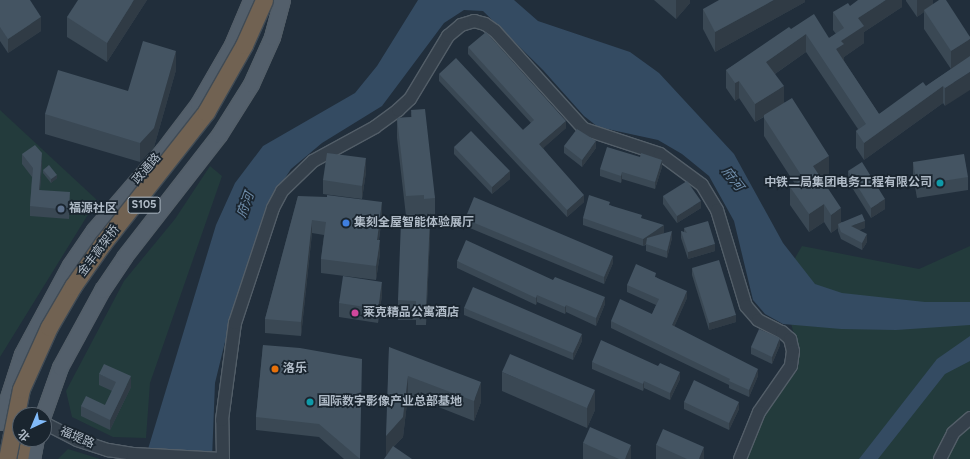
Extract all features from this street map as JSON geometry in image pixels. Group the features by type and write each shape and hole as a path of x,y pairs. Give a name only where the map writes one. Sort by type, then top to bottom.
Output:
{"highway":[{"name":"金丰高架桥","path":"7,459 22,389 48,327 73,286 103,243 206,112 244,45 264,0"},
{"name":"金丰高架桥","path":"28,407 28,402 43,362 62,322 106,254 217,110 247,58 273,0"},
{"path":"19,459 21,447"}],"main road":[{"name":"政通路","path":"0,422 2,402 22,354 70,265 94,230 163,150 198,104 232,45 251,0"},
{"name":"S105","path":"46,407 60,368 102,290 124,256 219,135 251,84 272,37 282,0"},
{"path":"32,459 34,447"}],"street":[{"path":"219,459 222,420 235,324 273,208 282,191 313,161 375,127 410,100 448,36 461,25 474,21 485,24 495,31 584,129 660,154 688,172 702,185 710,198 717,210 746,306 758,320 782,332 790,339 793,350 791,366 759,412 740,459"},
{"path":"2,402 12,407"},
{"path":"940,459 953,433 970,418"},
{"name":"福堤路","path":"52,427 77,440 108,450 159,456 219,459"}],"green space":[{"path":"0,110 97,200 0,357"},
{"path":"210,166 222,176 150,383 146,438 113,437 72,417 66,391 124,281 175,219"},
{"path":"802,246 919,269 970,246 970,459 745,459 755,432 782,387 797,371 799,352 780,284"},
{"path":"68,449 100,459 58,459"}],"water":[{"name":"府河","path":"418,0 514,0 538,21 630,52 659,73 734,154 783,243 815,284 842,293 925,302 970,302 970,325 896,330 841,329 783,324 765,314 753,300 734,221 709,176 682,154 658,140 598,127 584,116 543,70 483,11 464,10 444,23 382,106 322,143 291,169 266,207 235,301 215,383 212,459 145,459 216,225 235,183 263,146 355,93 377,66"},
{"path":"970,336 970,361 945,374 878,459 859,459 937,359"}],"building":[{"path":"0,0 30,0 41,17 8,39 0,27"},
{"path":"78,0 134,0 107,43 67,17"},
{"path":"719,0 774,0 715,32 703,9"},
{"path":"858,0 886,0 858,18 864,26 841,41 844,44 836,49 879,114 923,82 926,86 970,56 970,72 945,88 943,86 864,143 856,131 866,124 806,34 766,62 784,86 755,104 739,81 735,83 726,70 789,27 791,29 814,14 829,38 844,28 833,12 848,3 850,6"},
{"path":"939,0 946,0 970,37 970,39 951,51 924,10"},
{"path":"486,32 566,121 539,144 584,195 567,210 439,74 456,58 523,130 534,120 468,47"},
{"path":"143,41 176,51 154,128 140,143 45,114 58,70 128,91"},
{"path":"792,98 829,156 813,166 841,208 831,215 824,204 809,214 790,187 803,178 764,118 764,115"},
{"path":"425,109 435,198 424,199 424,195 406,196 397,118 412,117 411,110"},
{"path":"577,129 596,141 582,160 564,146"},
{"path":"471,131 510,171 492,187 454,147"},
{"path":"35,145 42,153 39,190 70,192 69,210 30,206 33,168 22,154"},
{"path":"607,147 640,157 641,153 662,160 655,182 622,172 621,176 600,169"},
{"path":"327,153 366,158 362,186 323,180"},
{"path":"964,154 968,177 917,185 913,162"},
{"path":"862,162 885,199 871,208 848,171"},
{"path":"49,165 57,175 51,179 43,170"},
{"path":"687,181 701,201 677,216 663,196"},
{"path":"327,195 382,202 377,240 380,240 376,266 321,259 326,222 312,220 301,322 265,319 298,196 327,197"},
{"path":"589,195 610,202 609,205 642,215 641,218 664,225 643,239 583,218"},
{"path":"474,197 613,256 604,277 465,219"},
{"path":"862,214 865,221 851,226 867,234 862,243 841,232 838,224"},
{"path":"416,216 430,217 426,306 416,305 416,301 398,300 401,221 416,222"},
{"path":"708,221 715,244 688,252 681,231 687,233 684,228"},
{"path":"672,231 667,251 646,244 647,238"},
{"path":"466,240 553,280 555,277 605,297 596,318 566,305 565,307 537,295 536,298 457,261"},
{"path":"719,260 736,315 709,323 692,268"},
{"path":"636,264 656,273 655,277 687,291 672,325 758,369 749,390 729,381 730,379 611,321 620,299 652,314 659,299 627,285"},
{"path":"343,276 382,282 378,309 339,303"},
{"path":"473,287 582,334 573,353 464,308"},
{"path":"759,329 780,338 772,357 751,347"},
{"path":"601,340 658,366 660,363 680,372 670,393 644,381 643,384 592,362"},
{"name":"国际数字影像产业总部基地","path":"263,345 300,348 362,359 360,459 319,424 256,417"},
{"path":"389,347 481,382 474,401 408,376 403,417 386,436"},
{"path":"510,354 595,390 587,408 502,372"},
{"path":"104,364 131,376 110,420 81,406 86,396 105,405 116,382 99,374"},
{"path":"694,380 739,402 729,423 684,402"},
{"path":"590,427 631,445 625,459 619,459 583,443"},
{"path":"663,429 704,447 699,459 687,459 656,445"},
{"path":"393,446 412,459 384,459"}],"place":[{"name":"中铁二局集团电务工程有限公司","path":"940,183"},
{"name":"福源社区","path":"61,209"},
{"name":"集刻全屋智能体验展厅","path":"346,223"},
{"name":"莱克精品公寓酒店","path":"355,313"},
{"name":"洛乐","path":"275,369"},
{"name":"国际数字影像产业总部基地","path":"310,402"}]}
